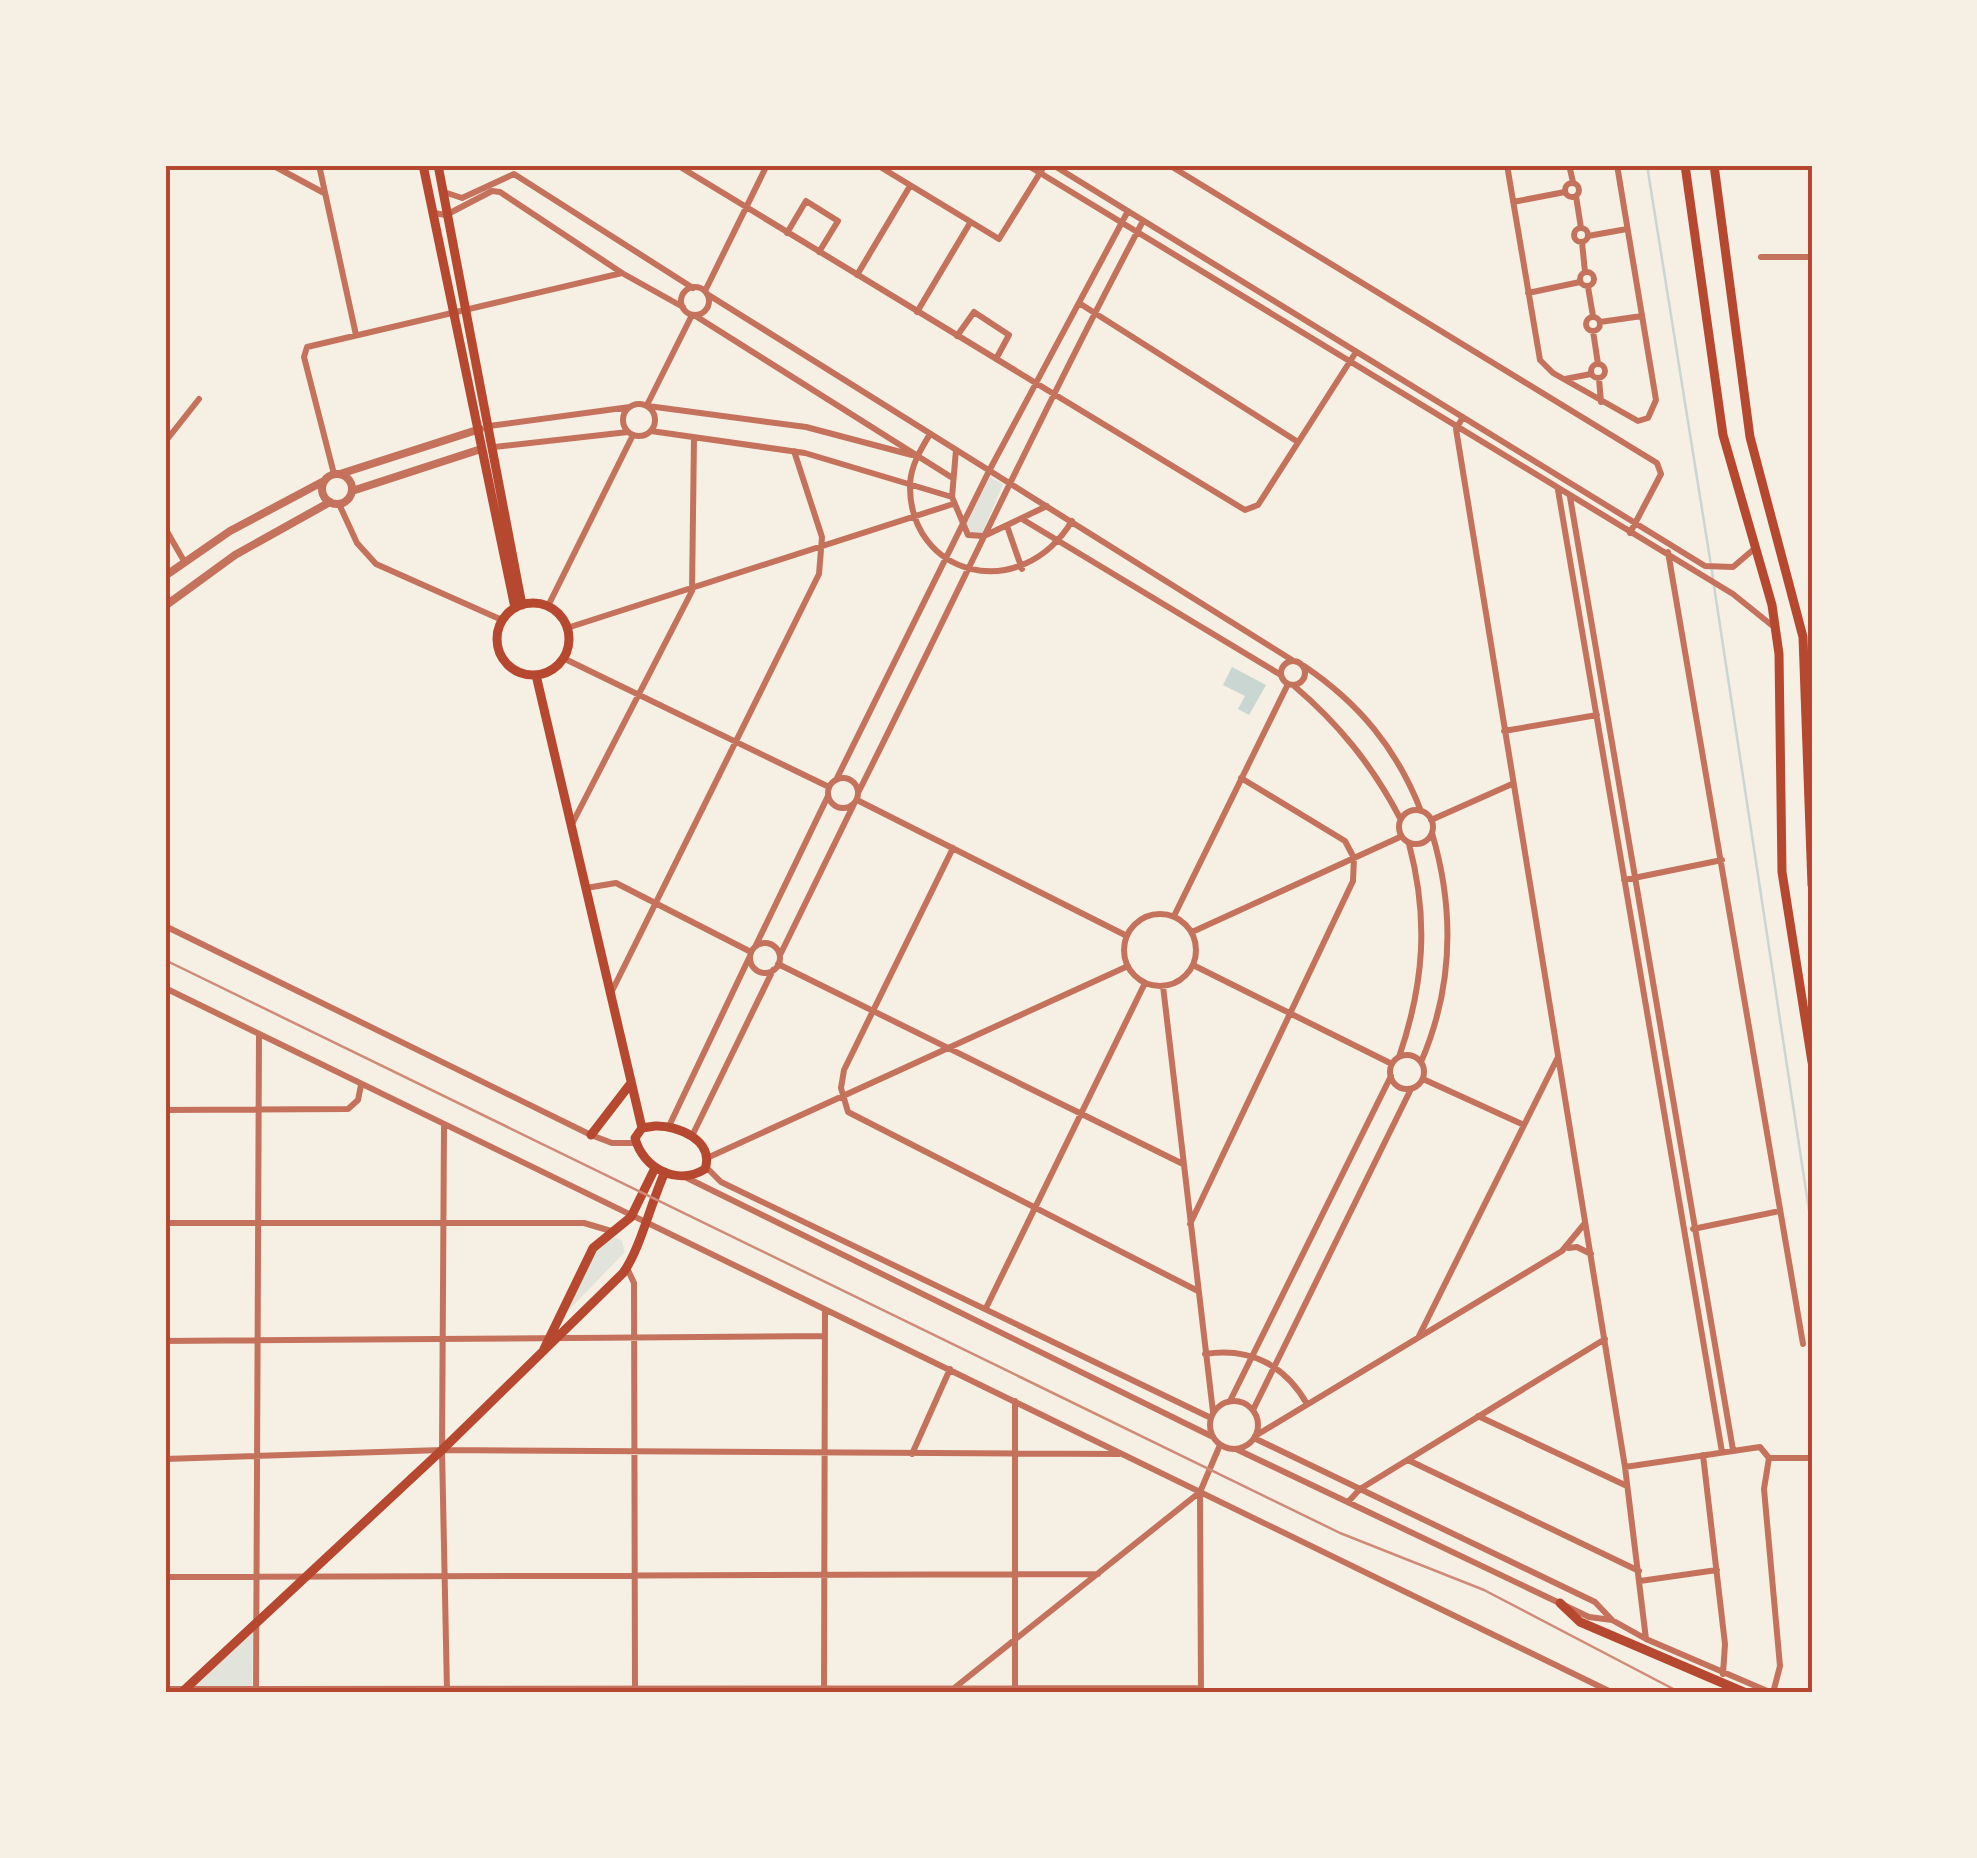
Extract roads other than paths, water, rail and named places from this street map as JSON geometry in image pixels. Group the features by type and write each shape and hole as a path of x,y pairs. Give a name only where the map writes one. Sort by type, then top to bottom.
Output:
{"main road":[{"path":"423,165 490,426 519,606"},
{"path":"438,165 449,214 476,430 519,606"},
{"path":"1686,165 1723,434 1775,628 1781,684 1778,812 1782,872 1812,1062"},
{"path":"1714,165 1750,437 1802,637 1812,885"},
{"path":"519,606 548,606 567,628 564,658 536,675 513,669 504,661 497,640 502,620 519,606"},
{"path":"536,675 642,1128 635,1143 660,1170 684,1176 707,1162 692,1136 669,1126 642,1128"},
{"path":"590,1136 632,1083"},
{"path":"554,1338 583,1264 611,1231 632,1216 660,1170"},
{"path":"183,1691 442,1450 626,1268 660,1170"},
{"path":"1560,1603 1580,1622 1746,1693"}],"street":[{"path":"272,165 325,193"},
{"path":"319,165 356,334"},
{"path":"677,165 1244,510 1258,504 1356,352"},
{"path":"648,406 693,315 707,308 706,293 767,165"},
{"path":"877,165 996,238 1002,238 1045,165"},
{"path":"1027,165 1456,429 1668,554 1742,600 1775,628"},
{"path":"1053,165 1719,570 1733,568 1754,550"},
{"path":"1169,165 1657,463 1660,474 1630,533"},
{"path":"1506,165 1540,360 1564,380 1638,421 1655,410 1617,165"},
{"path":"1569,165 1573,182 1580,188 1576,196 1585,239 1586,272 1580,282"},
{"path":"444,192 462,198 514,174 1304,666 1347,698 1383,738 1421,811 1432,820"},
{"path":"1566,192 1573,182"},
{"path":"857,275 910,186"},
{"path":"433,212 449,214 497,191 622,274 683,307 951,478"},
{"path":"1512,202 1566,192 1576,196"},
{"path":"786,232 806,201 838,221 819,252"},
{"path":"669,1126 961,526 1128,211"},
{"path":"692,1136 970,568 1007,482 1143,221"},
{"path":"917,312 970,223"},
{"path":"1581,228 1574,235 1585,239 1627,229"},
{"path":"1761,257 1812,257"},
{"path":"1586,272 1594,278 1588,287"},
{"path":"337,474 304,352 312,344 622,274"},
{"path":"1527,293 1580,282 1588,287 1596,319 1598,364 1591,374 1564,380"},
{"path":"683,307 683,295 693,288"},
{"path":"1079,303 1298,442"},
{"path":"957,336 974,312 1009,335 996,359"},
{"path":"1594,331 1585,324 1596,319 1642,316"},
{"path":"1598,364 1606,370 1599,379 1601,402"},
{"path":"1591,374 1599,379"},
{"path":"165,442 199,400"},
{"path":"630,406 623,419 630,433"},
{"path":"648,406 656,421 651,432"},
{"path":"165,576 184,561 337,474 490,426 648,406 784,423 918,456"},
{"path":"1463,417 1456,429 1626,1467 1646,1639"},
{"path":"494,447 651,432 794,451 953,501"},
{"path":"548,606 630,433"},
{"path":"930,434 918,456 910,485 917,516 947,558 987,572 1022,568 1060,542 1072,521"},
{"path":"571,825 692,591 694,438"},
{"path":"165,606 236,555 352,491 481,449"},
{"path":"956,450 951,478 953,501 961,526 973,538 1047,506"},
{"path":"611,994 816,583 823,548 794,451"},
{"path":"337,474 350,480 352,491"},
{"path":"324,480 322,491 334,503 357,544 376,564 502,620"},
{"path":"1558,490 1722,1452"},
{"path":"1570,497 1733,1450"},
{"path":"567,628 823,548 953,501"},
{"path":"1022,519 1281,676 1344,731 1375,772 1400,818 1400,837"},
{"path":"1007,526 1022,568"},
{"path":"165,528 184,561"},
{"path":"1671,543 1668,554 1803,1344"},
{"path":"564,658 735,741 829,792 839,807 856,799"},
{"path":"1281,676 1284,664 1292,660"},
{"path":"1174,916 1290,684 1304,679 1304,666"},
{"path":"1504,731 1606,714"},
{"path":"1190,1224 1351,893 1354,858 1337,835 1242,778"},
{"path":"836,780 851,780 856,799 1127,936"},
{"path":"1432,820 1512,784"},
{"path":"1400,818 1410,811 1421,811"},
{"path":"1423,1080 1422,1062 1440,1007 1448,948 1445,884 1432,820"},
{"path":"1400,837 1410,844 1423,844 1432,833"},
{"path":"1192,932 1400,837"},
{"path":"1212,1415 1230,1402 1391,1076 1392,1064 1399,1057 1417,997 1424,936 1410,844"},
{"path":"953,848 844,1070 842,1096 848,1112 860,1123 1198,1291"},
{"path":"1624,880 1722,860"},
{"path":"586,888 616,883 752,952 772,944 777,963"},
{"path":"1174,916 1192,932 1196,949 1193,966 1175,983 1145,983 1128,966 1127,936 1146,917 1174,916"},
{"path":"165,926 590,1136 612,1143 635,1143"},
{"path":"752,952 755,969 777,963 1183,1164"},
{"path":"1128,966 707,1162 720,1182 1212,1415"},
{"path":"1193,966 1392,1064"},
{"path":"986,1308 1145,983"},
{"path":"1163,986 1213,1437"},
{"path":"165,988 1612,1693"},
{"path":"256,1692 259,1034"},
{"path":"1399,1057 1412,1056 1422,1062"},
{"path":"1418,1337 1558,1056"},
{"path":"1391,1076 1401,1088 1412,1088"},
{"path":"1423,1080 1524,1125"},
{"path":"1252,1410 1412,1088 1423,1080"},
{"path":"165,1110 348,1108 358,1100 361,1085"},
{"path":"444,1127 442,1450 447,1691"},
{"path":"684,1176 1213,1437 1220,1445 1236,1449 1594,1619 1612,1620"},
{"path":"1684,1232 1780,1211"},
{"path":"165,1223 584,1222 611,1231"},
{"path":"1562,1250 1586,1222"},
{"path":"1236,1449 1562,1250 1577,1246 1591,1254"},
{"path":"626,1268 634,1283 635,1691"},
{"path":"824,1310 824,1691"},
{"path":"165,1341 824,1336"},
{"path":"1348,1502 1360,1489 1605,1339"},
{"path":"1206,1354 1254,1356 1276,1368 1307,1404"},
{"path":"912,1454 950,1369"},
{"path":"1015,1401 1015,1690"},
{"path":"1230,1402 1252,1410 1258,1425 1255,1437"},
{"path":"1478,1416 1628,1487"},
{"path":"1255,1437 1595,1602 1612,1620 1646,1639 1773,1693 1780,1666 1764,1489 1769,1458 1760,1446 1626,1467"},
{"path":"165,1690 1201,1690 1200,1492 1220,1445"},
{"path":"165,1458 442,1450 1122,1454"},
{"path":"1703,1455 1725,1644 1723,1674"},
{"path":"1769,1458 1808,1458"},
{"path":"1407,1460 1639,1570"},
{"path":"951,1691 1200,1492"},
{"path":"1640,1581 1716,1570"},
{"path":"165,1577 1098,1574"}],"waterway":[{"path":"1647,165 1713,578"},
{"path":"1714,586 1812,1230"}],"railway":[{"path":"165,960 1340,1533 1484,1590 1681,1693"}]}
